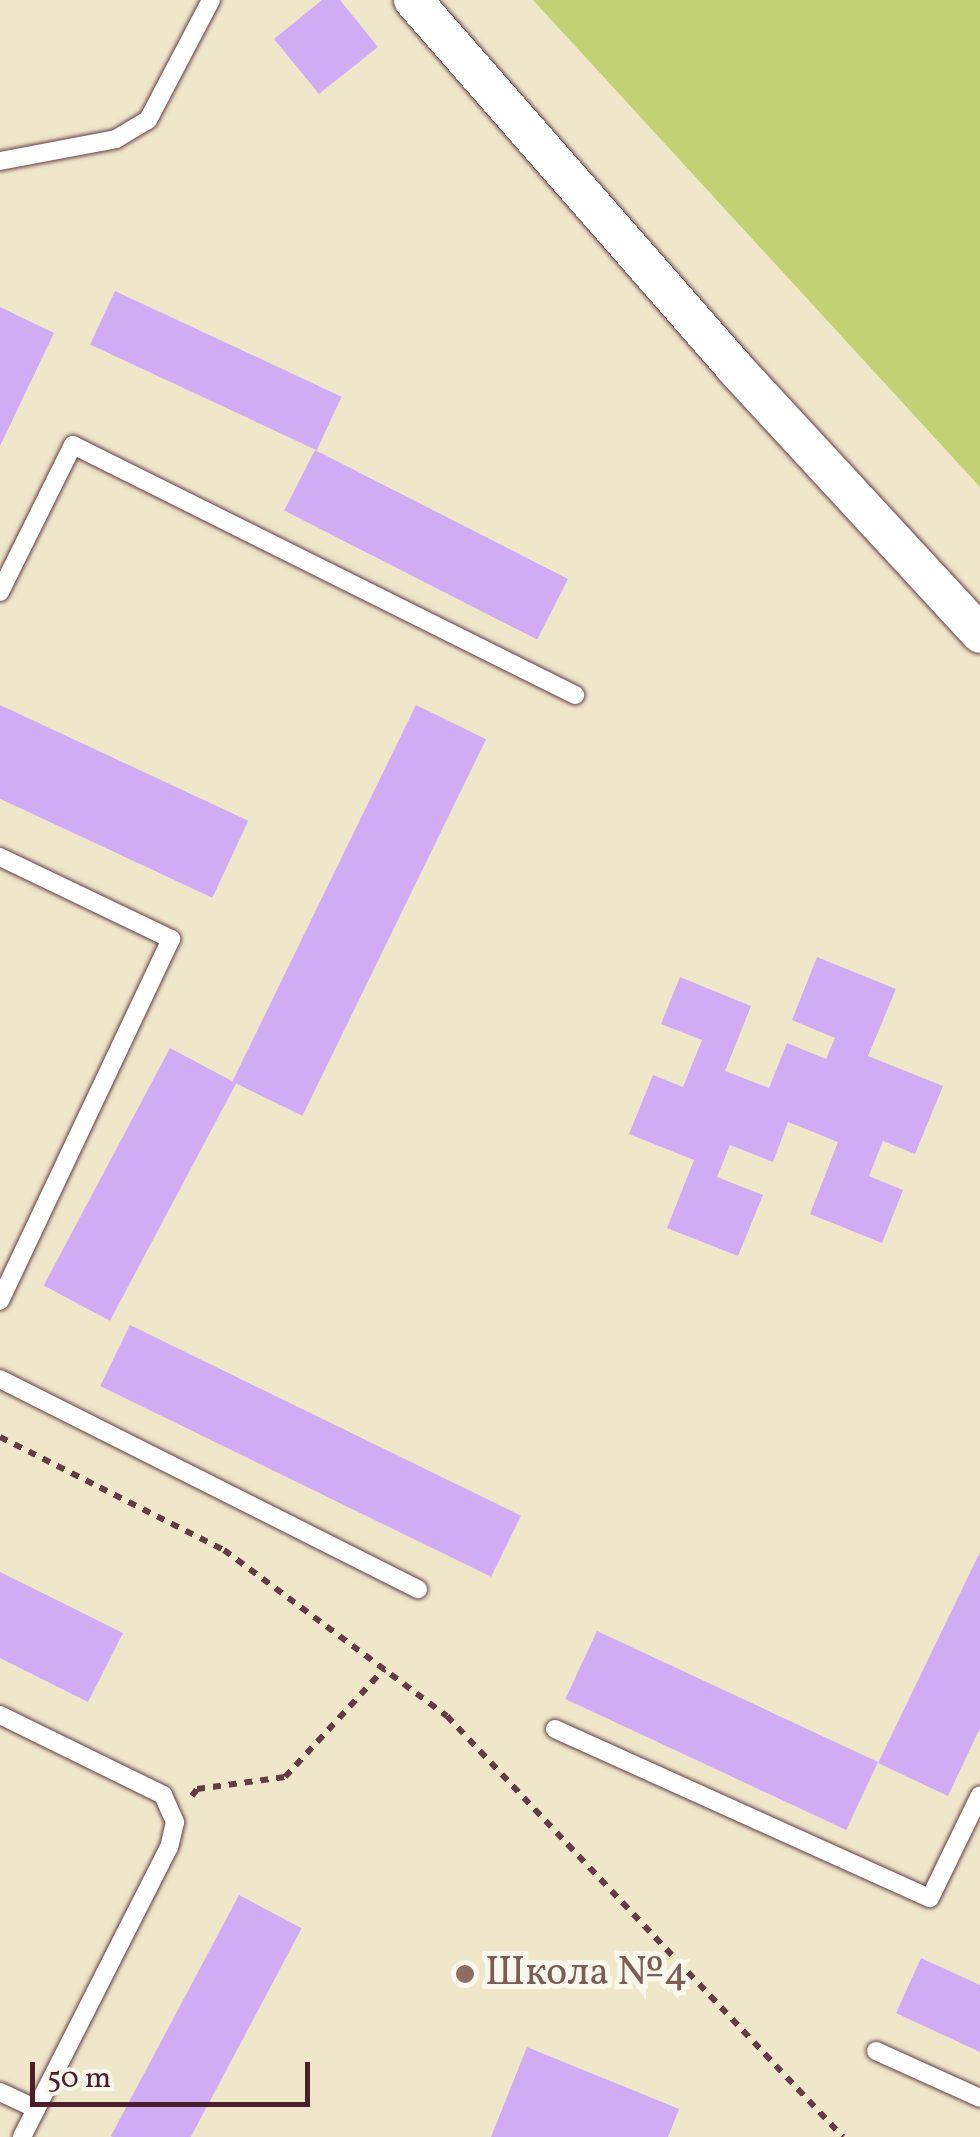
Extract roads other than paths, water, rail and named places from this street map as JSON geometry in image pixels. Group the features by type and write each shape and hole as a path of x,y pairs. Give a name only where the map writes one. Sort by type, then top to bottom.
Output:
{"street":[{"path":"413,0 734,368 980,634"}],"lane":[{"path":"0,162 116,140 148,120 212,0"},
{"path":"0,592 73,446 575,695"},
{"path":"0,857 171,939 0,1300"},
{"path":"0,1379 418,1589"},
{"path":"0,1715 163,1795 175,1822 169,1847 22,2137"},
{"path":"556,1729 930,1898 980,1795"},
{"path":"876,2051 980,2098"},
{"path":"0,2092 36,2109"}],"place":[{"name":"Школа №4","path":"465,1974"}]}
